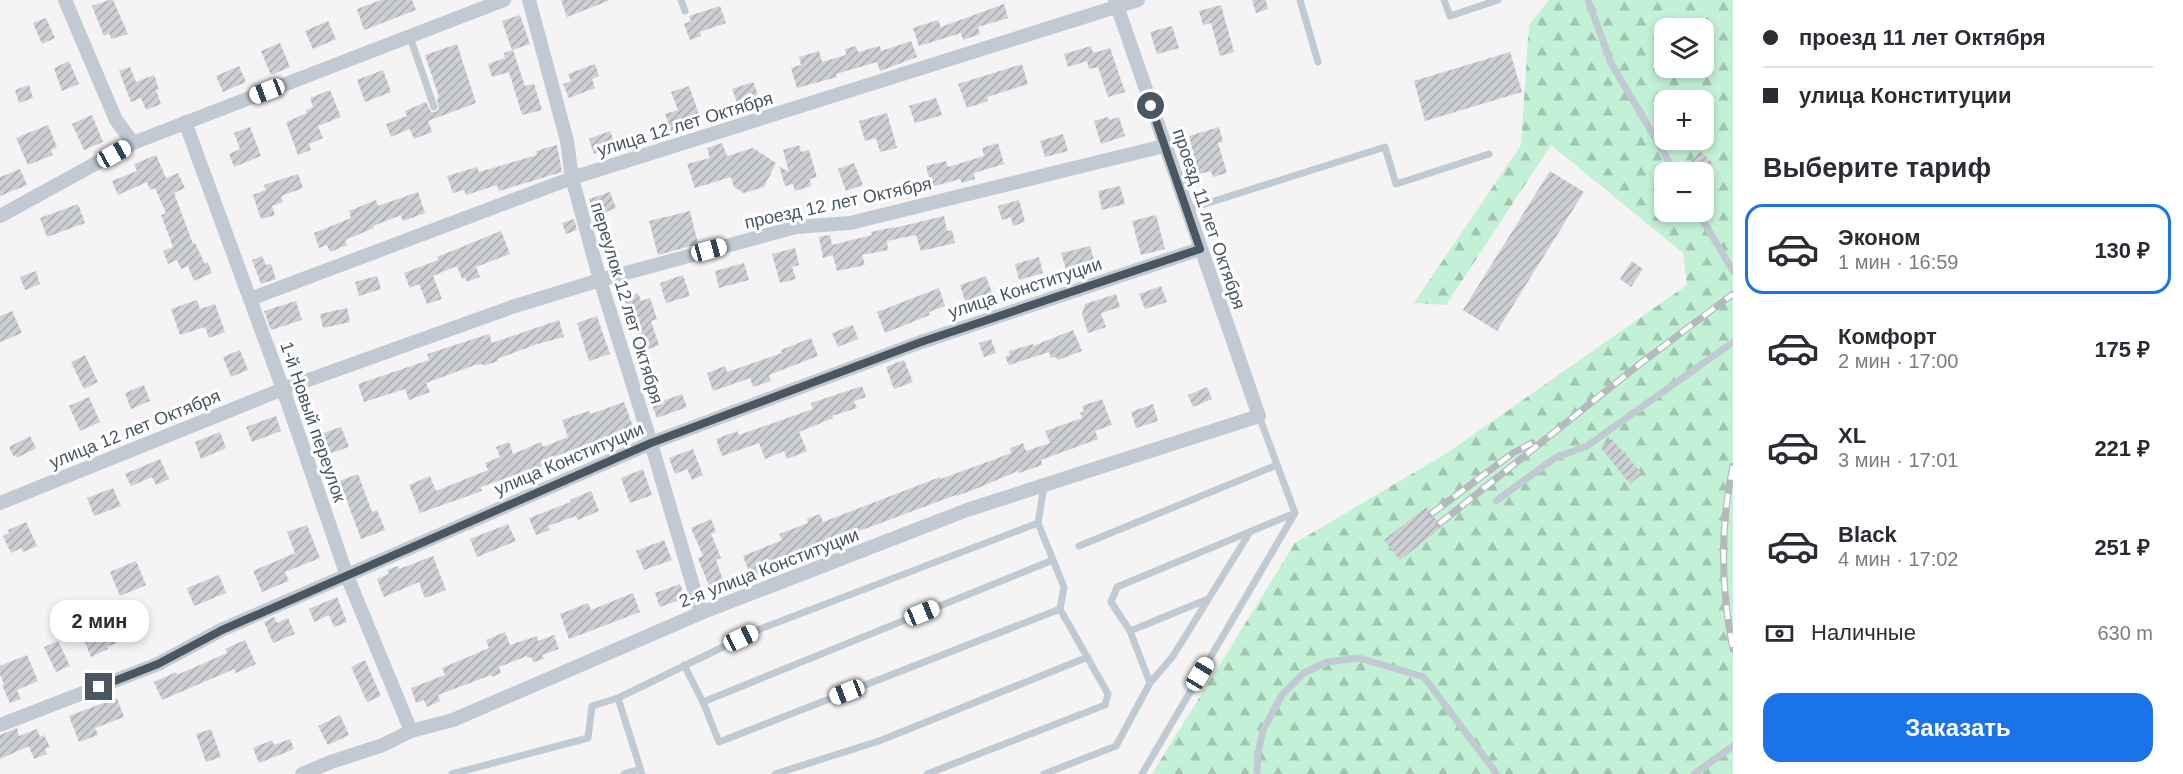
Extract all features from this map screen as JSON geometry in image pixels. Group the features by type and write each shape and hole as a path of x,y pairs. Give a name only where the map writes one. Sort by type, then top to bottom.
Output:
{"street":[{"path":"65,0 116,120 133,143"},
{"path":"0,216 133,143 504,0"},
{"name":"переулок 12 лет Октября","path":"529,0 567,141 572,178 600,280 701,613"},
{"name":"улица 12 лет Октября","path":"250,299 572,178 1116,4 1138,0"},
{"name":"проезд 11 лет Октября","path":"1116,4 1259,416"},
{"name":"1-й Новый переулок","path":"185,122 284,389 346,576 411,731"},
{"name":"проезд 12 лет Октября","path":"284,389 512,307 600,280 796,227 850,222 1164,146"},
{"name":"улица Конституции","path":"0,725 158,664 222,630 651,443 921,342 1200,249"},
{"name":"улица 12 лет Октября","path":"0,503 284,389"},
{"name":"2-я улица Конституции","path":"302,774 331,762 383,746 411,731 453,720 701,613 967,510 1259,416"}],"lane":[{"path":"681,0 685,11"},
{"path":"1300,0 1318,62"},
{"path":"1444,0 1450,15 1498,0"},
{"path":"1588,0 1611,63 1669,162"},
{"path":"410,37 434,107"},
{"path":"1186,210 1385,147 1396,184 1489,154"},
{"path":"1704,222 1733,271"},
{"path":"1496,501 1555,458 1587,446 1733,342"},
{"path":"1142,774 1294,513 1259,416"},
{"path":"1078,546 1277,465"},
{"path":"927,774 1105,705 1108,694 1060,609 1064,587 1038,523 1044,486"},
{"path":"1150,683 1130,631 1111,602 1117,587 1294,513"},
{"path":"452,774 588,738 592,706 618,698 760,629 1038,523"},
{"path":"1044,774 1116,746 1150,683 1173,656 1250,532"},
{"path":"703,702 1053,560"},
{"path":"1130,631 1208,599"},
{"path":"684,665 703,702 719,742 1060,609"},
{"path":"775,774 879,741 1088,657"},
{"path":"1257,774 1258,753 1263,730 1282,695 1304,674 1327,662 1359,658 1424,677 1497,774"},
{"path":"618,698 641,772 624,774"},
{"path":"1694,774 1733,746"}],"green space":[{"path":"1549,0 1733,0 1733,774 1152,774 1295,543 1447,453 1687,285 1683,253 1551,145 1446,305 1414,303 1521,145 1529,25"}],"building":[{"path":"113,0 128,34 111,39 109,33 104,36 92,6"},
{"path":"381,0 412,0 416,10 364,30 357,9"},
{"path":"561,0 608,0 608,1 567,17"},
{"path":"1252,0 1266,0 1268,9 1256,13"},
{"path":"1004,4 1008,18 978,27 980,34 963,40 961,33 919,46 913,28 938,20 941,27"},
{"path":"1221,5 1234,52 1220,56 1211,23 1203,25 1199,11"},
{"path":"720,6 726,23 700,32 701,36 690,40 684,24 691,21 689,16"},
{"path":"520,15 530,44 512,50 502,21"},
{"path":"46,18 55,38 42,44 33,23"},
{"path":"328,21 336,39 313,49 305,31"},
{"path":"1172,26 1179,48 1157,54 1150,32"},
{"path":"911,41 917,57 880,71 877,62 836,74 837,77 797,88 791,68 801,65 799,57 819,51 822,62 846,55 845,49 856,46 858,52 880,46 881,51"},
{"path":"280,43 290,67 271,75 261,51"},
{"path":"457,44 476,103 428,121 432,132 414,139 410,129 391,137 386,124 407,116 405,111 426,102 431,112 439,110 437,98 439,97 425,55"},
{"path":"1091,46 1093,53 1110,48 1125,92 1108,97 1098,67 1089,69 1087,61 1068,67 1064,54"},
{"path":"513,50 525,86 534,84 542,110 522,115 509,72 492,77 488,64 505,58 504,53"},
{"path":"1510,52 1522,92 1425,121 1414,81"},
{"path":"69,61 79,84 62,91 54,68"},
{"path":"595,64 599,76 592,79 595,88 569,98 563,84 571,81 568,74"},
{"path":"1022,64 1028,84 987,97 988,101 967,108 958,84"},
{"path":"239,66 246,82 223,92 216,76"},
{"path":"130,67 136,82 154,75 161,104 146,110 141,98 131,102 119,71"},
{"path":"383,70 391,92 365,102 357,80"},
{"path":"753,82 761,102 740,110 732,89"},
{"path":"29,85 33,98 19,103 15,90"},
{"path":"689,86 701,120 671,131 665,114 678,110 671,92"},
{"path":"330,90 341,117 318,126 323,138 309,144 311,150 298,155 286,122 307,113 306,110 313,107 310,98"},
{"path":"936,98 942,115 915,123 909,106"},
{"path":"887,113 897,148 880,152 876,138 865,141 859,121"},
{"path":"92,115 103,142 84,150 72,124"},
{"path":"1108,117 1110,120 1119,117 1125,136 1101,144 1094,121"},
{"path":"48,125 57,147 51,150 53,155 28,165 16,138"},
{"path":"250,127 261,156 234,167 229,154 240,149 234,133"},
{"path":"1219,127 1223,142 1218,143 1227,173 1213,177 1211,171 1199,174 1189,136"},
{"path":"610,131 616,146 594,154 589,139"},
{"path":"1063,134 1068,151 1045,157 1040,141"},
{"path":"722,143 727,156 753,148 776,163 764,187 744,193 734,187 731,177 695,188 687,164 710,158 707,148"},
{"path":"998,143 1004,164 974,173 975,179 962,183 960,179 931,187 926,166 946,161 948,167 984,156 982,148"},
{"path":"557,145 562,172 499,191 497,185 466,195 464,190 453,193 447,176 477,167 479,172 537,155 536,151"},
{"path":"799,145 801,152 809,150 817,177 810,179 811,186 795,191 793,184 785,186 779,166 789,172 783,150"},
{"path":"1700,151 1712,162 1692,162"},
{"path":"156,155 166,178 178,173 185,188 174,193 193,244 195,243 205,264 208,262 212,273 194,281 188,266 181,269 177,260 168,264 163,251 173,247 161,215 166,213 155,188 150,190 147,182 118,195 112,181 137,171 134,164"},
{"path":"854,163 863,185 846,191 838,169"},
{"path":"20,169 27,185 0,196 0,177"},
{"path":"1550,171 1584,192 1497,331 1463,310"},
{"path":"298,174 303,188 281,196 283,202 272,206 275,215 261,219 253,195 266,190 264,185"},
{"path":"1120,186 1125,204 1102,210 1098,191"},
{"path":"418,192 425,213 403,221 401,215 373,226 374,228 345,240 347,245 330,252 327,245 319,248 314,233 351,218 349,211 376,200 378,206"},
{"path":"610,192 616,208 595,216 589,199"},
{"path":"1019,200 1025,222 1013,226 1011,217 1002,220 998,206"},
{"path":"78,204 85,223 47,237 40,218"},
{"path":"690,211 698,244 658,255 649,221"},
{"path":"1156,215 1165,249 1141,255 1132,221"},
{"path":"944,216 947,231 952,230 955,243 921,251 916,235 887,241 888,250 862,255 865,265 837,271 833,255 823,258 819,237 830,235 832,245 872,235 871,232"},
{"path":"574,219 577,230 566,234 562,223"},
{"path":"501,231 510,254 476,267 480,277 467,282 465,278 462,279 457,266 433,276 442,299 427,304 419,284 410,288 404,273"},
{"path":"1090,246 1095,263 1067,272 1061,253"},
{"path":"795,248 799,265 792,267 796,279 780,283 772,254"},
{"path":"262,256 266,265 271,264 276,279 261,284 252,260"},
{"path":"1039,257 1043,273 1019,280 1015,264"},
{"path":"1632,261 1643,269 1631,287 1620,279"},
{"path":"744,263 749,280 719,288 715,271"},
{"path":"36,271 40,284 25,290 20,277"},
{"path":"683,275 690,296 666,303 660,283"},
{"path":"377,276 381,289 359,296 355,282"},
{"path":"986,276 992,293 979,297 981,302 967,307 960,285"},
{"path":"1161,286 1167,302 1145,309 1139,294"},
{"path":"939,288 945,306 929,312 930,315 885,333 877,312"},
{"path":"638,293 641,301 650,298 657,319 651,321 659,345 643,351 624,298"},
{"path":"1116,294 1120,307 1101,313 1106,327 1088,333 1082,314 1085,304"},
{"path":"197,300 200,309 215,304 225,332 209,338 205,327 180,335 171,309"},
{"path":"296,301 302,320 271,330 264,311"},
{"path":"347,308 350,322 323,328 320,314"},
{"path":"12,311 22,333 0,342 0,316"},
{"path":"597,316 610,354 589,361 577,323"},
{"path":"559,320 564,337 537,344 483,366 483,364 475,365 426,383 430,392 409,400 405,389 364,402 358,384 429,360 427,354 489,334 492,343"},
{"path":"853,325 858,339 838,347 832,333"},
{"path":"1073,330 1082,351 1058,360 1056,357 1051,358 1049,352 1009,365 1005,357 1010,355 1009,351 1033,344 1033,346"},
{"path":"811,338 818,356 769,375 771,381 753,387 750,378 713,391 707,373 725,366 727,372 782,353 781,350"},
{"path":"991,339 996,353 984,357 979,343"},
{"path":"240,350 248,370 231,377 223,357"},
{"path":"85,355 98,382 84,389 71,362"},
{"path":"904,360 913,382 894,389 886,367"},
{"path":"144,385 150,401 131,409 125,393"},
{"path":"862,386 866,397 854,401 857,408 832,416 833,418 799,432 807,451 787,459 784,451 765,459 759,443 722,456 716,439 737,431 739,435 813,409 811,403"},
{"path":"1207,387 1212,399 1193,407 1188,395"},
{"path":"682,394 687,407 657,418 652,405"},
{"path":"89,397 100,422 80,431 69,406"},
{"path":"1102,399 1112,425 1095,431 1098,439 1041,460 1042,465 1019,473 1018,471 957,496 760,568 761,572 751,577 743,556 782,540 779,534 808,523 807,519 820,514 823,522 940,477 941,479 1011,453 1010,448 1023,443 1026,451 1050,443 1045,431 1082,418 1080,413 1084,411 1082,406"},
{"path":"624,402 635,432 613,440 611,435 541,462 542,466 481,487 482,491 420,513 409,485 430,476 436,491 488,470 485,463 500,457 496,447 509,442 513,454 541,442 543,447 568,437 562,420 589,411 591,414"},
{"path":"1153,404 1158,421 1136,428 1131,412"},
{"path":"276,416 281,431 252,442 246,427"},
{"path":"341,427 349,447 331,453 323,433"},
{"path":"220,432 226,448 201,459 195,442"},
{"path":"30,436 36,448 17,458 16,455 14,457 9,447"},
{"path":"1612,439 1642,474 1630,484 1601,448"},
{"path":"693,449 703,475 692,480 687,469 675,474 669,458"},
{"path":"160,459 169,479 156,485 152,477 131,486 125,474"},
{"path":"643,469 652,495 630,503 621,478"},
{"path":"358,474 372,512 377,510 385,530 361,539 347,501 342,503 334,483"},
{"path":"113,488 121,506 94,516 87,498"},
{"path":"591,491 599,511 578,520 576,516 548,526 550,530 536,535 529,518 571,502 570,500"},
{"path":"1426,507 1442,527 1400,560 1384,540"},
{"path":"711,519 716,532 711,534 721,558 716,560 723,581 709,586 698,558 703,556 691,528"},
{"path":"26,522 37,546 23,552 21,548 11,553 3,536 9,533 8,530"},
{"path":"508,524 516,541 477,557 470,539"},
{"path":"307,525 320,558 285,572 289,581 262,592 253,571 295,553 287,532"},
{"path":"664,540 672,560 644,570 636,551"},
{"path":"433,556 446,590 425,598 419,582 384,597 377,579 389,574 387,570 398,566 399,569"},
{"path":"136,561 146,585 120,596 110,572"},
{"path":"219,575 226,593 194,606 187,588"},
{"path":"680,584 685,598 660,607 655,593"},
{"path":"633,593 640,612 569,639 560,614 588,603 591,610"},
{"path":"337,597 347,622 334,627 329,615 314,622 309,609"},
{"path":"274,617 277,623 288,618 295,634 273,643 264,622"},
{"path":"96,619 121,626 111,631 116,643 91,657 84,640 92,636 90,631"},
{"path":"505,632 510,645 537,636 538,641 554,635 559,649 542,655 544,659 533,662 531,657 527,656 499,667 501,673 438,695 440,701 427,707 424,700 416,703 411,688 445,675 442,668 489,648 486,640"},
{"path":"245,640 256,664 236,673 234,669 162,700 154,682 176,672 177,675 227,653 225,649"},
{"path":"58,641 70,666 56,672 44,647"},
{"path":"27,655 38,681 17,690 21,699 10,703 2,685 4,684 0,666"},
{"path":"365,660 381,696 367,702 351,667"},
{"path":"117,698 124,717 95,728 98,735 79,742 69,716"},
{"path":"340,715 349,735 328,745 318,726"},
{"path":"17,728 19,736 37,729 40,737 44,735 50,747 45,749 47,754 34,759 29,746 0,759 0,735"},
{"path":"211,729 221,757 206,762 196,734"},
{"path":"290,739 294,749 259,763 253,748 272,740 274,745"}],"railway":[{"path":"1439,524 1641,363 1733,294"},
{"path":"1431,514 1513,453 1532,443"},
{"path":"1733,466 1724,534 1724,581 1733,649"}],"route":[{"path":"99,687 158,664 222,630 651,443 921,342 1200,249 1151,106"}]}
